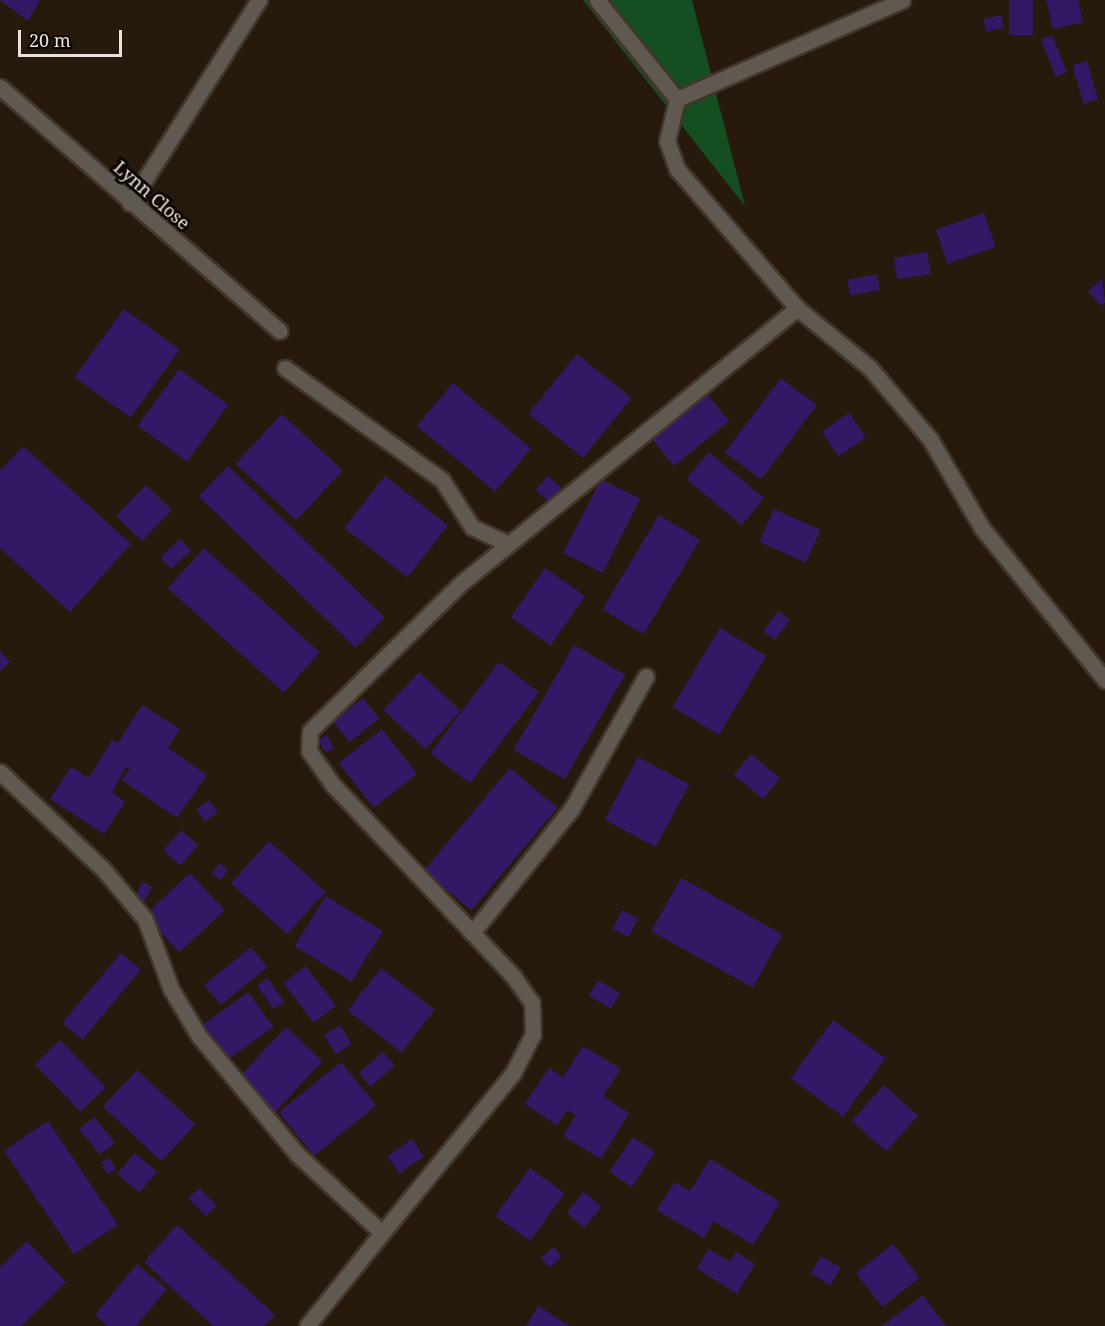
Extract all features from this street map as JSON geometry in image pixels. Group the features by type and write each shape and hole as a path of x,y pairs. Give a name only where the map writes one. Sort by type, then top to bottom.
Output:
{"street":[{"path":"130,203 259,0"},
{"path":"597,0 677,99"},
{"path":"677,99 902,0"},
{"name":"Lynn Close","path":"0,87 130,203 280,331"},
{"path":"677,99 667,141 677,169 797,308 870,368 930,439 982,528 1105,680"},
{"path":"307,1326 513,1072 533,1034 532,1003 472,933 333,785 309,752 310,730 344,693 508,544 797,308"},
{"path":"285,369 442,480 472,527 508,544"},
{"path":"472,933 572,808 646,676"},
{"path":"0,772 103,869 145,919 171,989 199,1036 297,1154 382,1233"}],"green space":[{"path":"583,0 692,0 745,206"}],"building":[{"path":"0,0 40,0 28,21"},
{"path":"1009,0 1033,0 1033,35 1009,35"},
{"path":"1046,0 1078,0 1083,22 1053,29"},
{"path":"1001,15 1004,28 986,32 983,19"},
{"path":"1052,35 1067,72 1056,77 1041,39"},
{"path":"1087,61 1098,99 1084,104 1073,65"},
{"path":"984,213 996,247 947,264 936,230"},
{"path":"927,252 931,274 897,280 894,258"},
{"path":"877,274 880,290 851,295 848,280"},
{"path":"1102,278 1105,302 1101,306 1088,291"},
{"path":"124,309 180,350 130,418 75,377"},
{"path":"577,354 631,398 583,458 529,414"},
{"path":"179,369 228,405 187,461 138,426"},
{"path":"781,378 817,405 761,479 725,452"},
{"path":"453,383 531,449 495,491 417,426"},
{"path":"707,394 729,421 674,466 652,439"},
{"path":"849,413 866,438 838,456 822,431"},
{"path":"282,414 343,471 296,520 236,464"},
{"path":"23,446 131,544 70,612 0,548 0,471"},
{"path":"709,452 764,498 742,525 687,479"},
{"path":"228,466 385,617 356,648 199,496"},
{"path":"385,476 448,525 407,577 344,528"},
{"path":"548,476 562,488 549,502 536,490"},
{"path":"601,479 640,499 603,573 563,553"},
{"path":"146,485 172,510 142,541 116,516"},
{"path":"774,509 821,530 806,563 759,542"},
{"path":"659,515 700,540 643,634 602,609"},
{"path":"180,539 191,551 171,569 160,557"},
{"path":"204,548 320,652 284,693 168,588"},
{"path":"545,568 585,596 551,645 511,617"},
{"path":"778,611 790,620 775,640 763,631"},
{"path":"720,628 766,656 719,735 673,707"},
{"path":"574,645 625,674 565,779 514,750"},
{"path":"0,651 10,662 0,671"},
{"path":"499,662 539,692 470,783 430,753"},
{"path":"419,672 461,711 425,749 384,710"},
{"path":"363,698 379,718 350,742 333,722"},
{"path":"142,705 180,729 168,748 207,775 177,818 122,780 130,769 126,767 112,792 125,802 104,834 50,799 71,767 89,778 112,740 118,743"},
{"path":"382,729 417,774 374,808 339,763"},
{"path":"327,735 334,748 325,753 318,740"},
{"path":"751,754 780,778 763,799 734,775"},
{"path":"638,757 689,784 656,847 605,820"},
{"path":"510,768 557,808 471,911 424,871"},
{"path":"209,800 218,812 205,822 196,810"},
{"path":"181,830 198,845 181,865 163,850"},
{"path":"269,841 325,892 287,934 231,883"},
{"path":"219,863 228,869 221,880 212,874"},
{"path":"190,873 225,910 179,953 145,915"},
{"path":"681,878 782,934 753,988 651,931"},
{"path":"142,882 152,887 143,904 134,900"},
{"path":"326,896 383,932 352,982 295,946"},
{"path":"622,910 638,918 629,937 612,929"},
{"path":"251,947 267,967 221,1005 204,985"},
{"path":"121,953 141,970 82,1039 63,1023"},
{"path":"306,966 336,1006 314,1023 284,983"},
{"path":"381,968 435,1010 401,1052 348,1011"},
{"path":"268,978 284,1002 273,1009 257,985"},
{"path":"598,980 620,993 611,1009 589,995"},
{"path":"248,992 273,1027 228,1060 203,1025"},
{"path":"833,1020 886,1058 843,1116 791,1078"},
{"path":"340,1025 352,1044 336,1054 324,1035"},
{"path":"286,1027 323,1061 276,1112 239,1077"},
{"path":"60,1040 106,1087 81,1112 35,1064"},
{"path":"583,1046 621,1069 603,1096 629,1113 601,1159 563,1136 576,1115 567,1110 557,1125 525,1104 549,1068 563,1077"},
{"path":"383,1052 395,1066 371,1087 359,1073"},
{"path":"341,1062 376,1106 314,1156 279,1112"},
{"path":"137,1070 196,1125 161,1161 103,1107"},
{"path":"884,1085 918,1116 886,1151 852,1121"},
{"path":"94,1117 115,1143 100,1155 79,1129"},
{"path":"48,1121 118,1225 74,1254 4,1151"},
{"path":"633,1137 655,1152 632,1187 610,1172"},
{"path":"412,1139 424,1156 399,1173 387,1156"},
{"path":"135,1153 157,1172 139,1192 117,1173"},
{"path":"109,1158 116,1169 107,1174 101,1162"},
{"path":"710,1159 780,1202 753,1245 714,1221 704,1238 657,1210 675,1182 690,1191"},
{"path":"530,1168 565,1193 530,1241 495,1216"},
{"path":"199,1188 217,1206 206,1216 188,1199"},
{"path":"584,1192 602,1207 584,1227 567,1213"},
{"path":"177,1225 275,1315 264,1326 213,1326 144,1262"},
{"path":"27,1241 66,1282 21,1326 0,1326 0,1267"},
{"path":"893,1244 919,1278 882,1307 856,1273"},
{"path":"553,1247 562,1257 550,1267 541,1258"},
{"path":"709,1249 730,1262 736,1252 755,1264 737,1294 697,1268"},
{"path":"821,1256 841,1268 830,1285 811,1273"},
{"path":"137,1264 167,1289 136,1326 108,1326 95,1315"},
{"path":"923,1295 946,1326 882,1326"},
{"path":"538,1306 570,1326 526,1326"}]}
